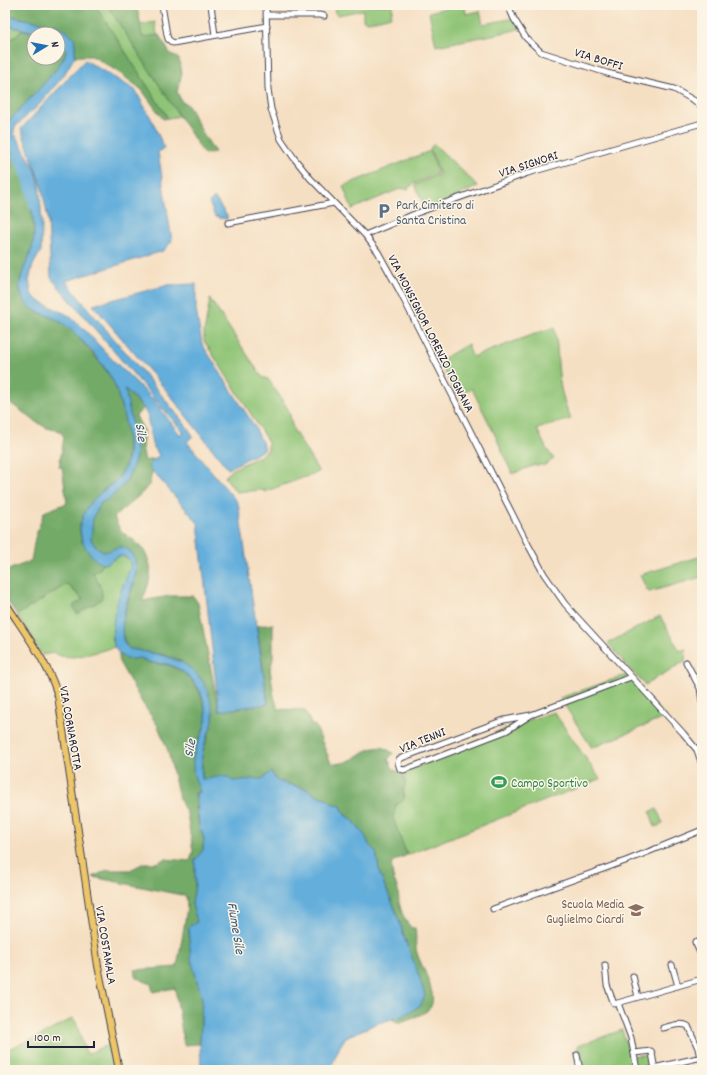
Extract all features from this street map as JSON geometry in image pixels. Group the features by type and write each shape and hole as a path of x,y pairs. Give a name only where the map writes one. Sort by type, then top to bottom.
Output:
{"main road":[{"name":"VIA CORNAROTTA","path":"5,602 43,661 55,688 59,703 77,823"},
{"name":"VIA COSTAMALA","path":"77,823 98,966 119,1070"}],"street":[{"path":"162,5 168,39 173,42 267,26"},
{"path":"211,5 216,35"},
{"name":"VIA MONSIGNOR LORENZO TOGNANA","path":"266,5 268,89 271,109 281,139 310,178 365,235 378,252 399,290 544,574 565,604 697,750"},
{"name":"VIA BOFFI","path":"508,5 514,19 526,38 541,52 607,73 674,89 695,101 702,108"},
{"path":"266,15 319,14 324,16"},
{"name":"VIA SIGNORI","path":"365,235 417,213 528,173 702,123"},
{"path":"228,223 334,203"},
{"path":"686,662 700,688 702,702"},
{"name":"VIA TENNI","path":"531,715 506,731 404,770 400,769 398,763 399,759 504,720 531,715 631,677"},
{"path":"511,719 513,726"},
{"path":"702,745 697,750 702,765"},
{"path":"493,909 628,860 702,830"},
{"path":"695,942 702,957"},
{"path":"605,965 607,985 614,1004 702,979"},
{"path":"672,965 678,986"},
{"path":"633,976 638,997"},
{"path":"618,1003 631,1038 637,1070"},
{"path":"634,1053 651,1051 653,1069 701,1058 688,1026 681,1024 663,1028"},
{"path":"577,1055 580,1070"}],"green space":[{"path":"5,5 95,5 168,118 163,119 142,90 121,74 92,56 75,56 75,45 66,32 66,26 57,26 10,16 5,13"},
{"path":"95,5 107,5 180,116 168,118"},
{"path":"107,5 134,5 139,14 142,37 159,35 169,52 179,59 182,73 177,92 182,102 188,105 215,152 204,154"},
{"path":"333,5 393,5 391,16 368,22 363,20 363,10 338,15 335,13"},
{"path":"465,5 466,14 480,11 483,24 517,17 523,28 436,46 429,12"},
{"path":"155,22 159,46 146,49 135,26"},
{"path":"5,25 23,30 5,44"},
{"path":"23,30 26,31 26,66 59,66 5,125 5,112 9,111 5,84 5,44"},
{"path":"5,140 26,174 31,192 34,239 32,249 20,280 38,312 56,319 73,331 102,365 114,382 127,432 128,447 126,463 121,474 116,481 104,489 80,524 82,542 100,562 103,563 99,570 93,573 100,586 102,597 101,600 77,614 73,606 83,599 67,584 17,615 5,597 5,573 8,570 31,561 35,538 44,512 67,503 62,467 59,467 64,437 60,431 47,428 36,422 5,400"},
{"path":"434,144 478,186 426,211 415,185 440,174 430,148"},
{"path":"430,151 438,173 411,185 412,186 408,187 409,189 402,188 352,209 343,186"},
{"path":"210,299 262,377 268,379 281,398 289,411 293,429 319,472 264,492 264,490 236,492 225,477 231,470 260,456 268,450 268,442 204,341"},
{"path":"554,327 560,385 571,419 537,429 546,448 554,459 543,466 535,465 512,474 496,437 472,389 456,394 439,361 468,344 472,357"},
{"path":"124,388 143,408 136,416 144,430 142,447 145,461 152,459 156,461 150,484 141,494 114,517 122,531 135,541 147,556 150,577 142,601 170,596 193,596 198,603 219,711 268,704 257,626 273,624 273,659 270,669 274,696 278,709 305,710 312,726 315,725 331,763 342,763 370,749 376,748 383,747 393,753 388,760 394,770 402,775 405,780 405,786 403,788 404,800 396,805 393,818 407,855 392,862 392,873 398,890 399,904 403,915 410,926 415,928 417,952 429,982 432,998 432,1004 429,1009 419,1015 398,1023 392,1019 403,1016 404,937 397,914 380,875 376,852 369,845 366,837 352,819 345,815 341,806 331,803 326,798 315,795 307,789 277,781 253,779 233,781 228,777 202,779 202,755 213,720 213,711 181,661 164,655 130,649 125,643 122,626 134,583 136,564 116,548 105,552 95,546 90,539 93,517 101,503 110,498 121,488 132,469 132,423"},
{"path":"120,556 126,557 131,562 131,568 121,591 112,637 115,647 73,657 61,656 54,653 42,655 17,615 67,584 83,600 73,606 77,614 100,585 92,573 99,570 103,563 104,564"},
{"path":"702,556 702,577 649,592 640,575"},
{"path":"660,616 680,651 686,649 685,661 645,685 608,643"},
{"path":"119,654 127,659 140,658 150,663 169,665 183,672 193,682 200,693 206,713 206,721 195,749 193,760 195,779 199,786 200,793 195,793 199,826 204,838 203,850 195,860 195,885 192,904 198,922 202,999 200,1044 184,1045 175,988 153,992 151,984 137,978 134,970 177,967 187,906 186,896 93,877 107,870 130,870 144,863 156,863 165,859 190,861 193,851 187,814 179,798 168,751 158,726 143,704 119,662"},
{"path":"626,675 666,717 592,748 560,698"},
{"name":"Campo Sportivo","path":"554,712 600,779 407,855 392,818 396,805 405,797 405,780 403,775 408,771 519,723"},
{"path":"657,809 663,824 655,827 650,812"},
{"path":"73,1018 76,1022 87,1054 110,1044 115,1070 5,1070 5,1050 42,1035"},
{"path":"622,1030 630,1056 649,1054 652,1067 639,1070 582,1070 577,1046"}],"water":[{"path":"5,13 10,16 57,26 26,26 26,29 5,25"},
{"name":"Fiume Sile","path":"66,31 74,37 75,56 64,75 40,104 14,129 14,133 35,169 39,182 42,224 41,251 33,265 29,280 31,293 37,300 68,315 82,327 153,399 181,436 184,433 51,278 48,219 41,184 21,129 85,60 135,90 152,120 164,148 158,152 172,241 163,251 66,281 188,428 193,436 187,442 238,503 268,704 219,711 198,523 148,466 159,455 152,444 148,417 140,404 125,389 136,442 136,457 127,480 110,498 101,503 93,517 91,539 95,546 105,552 118,547 126,548 135,560 135,578 126,606 123,622 122,633 124,643 130,649 166,656 177,660 197,673 204,683 209,696 213,717 202,754 202,779 222,776 233,781 262,779 271,772 277,781 307,789 315,795 326,798 331,803 341,806 345,815 352,819 366,837 369,845 376,852 380,875 397,914 425,995 421,1005 403,1016 378,1023 346,1037 340,1046 330,1070 201,1070 200,1044 202,999 191,959 188,927 197,922 192,904 195,885 195,860 203,850 204,838 199,826 196,792 200,793 195,781 193,761 195,750 204,730 206,717 205,706 201,693 195,684 188,676 179,670 170,665 152,663 140,658 128,659 120,655 116,650 113,639 114,618 119,596 131,562 126,557 120,556 106,564 99,562 88,551 81,537 80,530 81,522 86,509 96,497 117,479 126,464 128,446 124,416 113,381 96,356 82,340 66,326 28,306 20,290 23,271 33,245 34,223 31,194 27,176 6,142 5,125 58,67 66,66"},
{"path":"215,198 227,216 227,219 219,218 218,216 215,217 209,202"},
{"path":"196,284 196,310 202,344 255,427 265,449 228,469 165,389 93,305 168,285"}],"waterway":[{"name":"Sile","path":"17,157 23,168 31,193 33,205"}],"place":[{"name":"Park Cimitero di Santa Cristina","path":"384,211"},
{"name":"Campo Sportivo","path":"499,782"},
{"name":"Scuola Media Guglielmo Ciardi","path":"636,910"}]}
